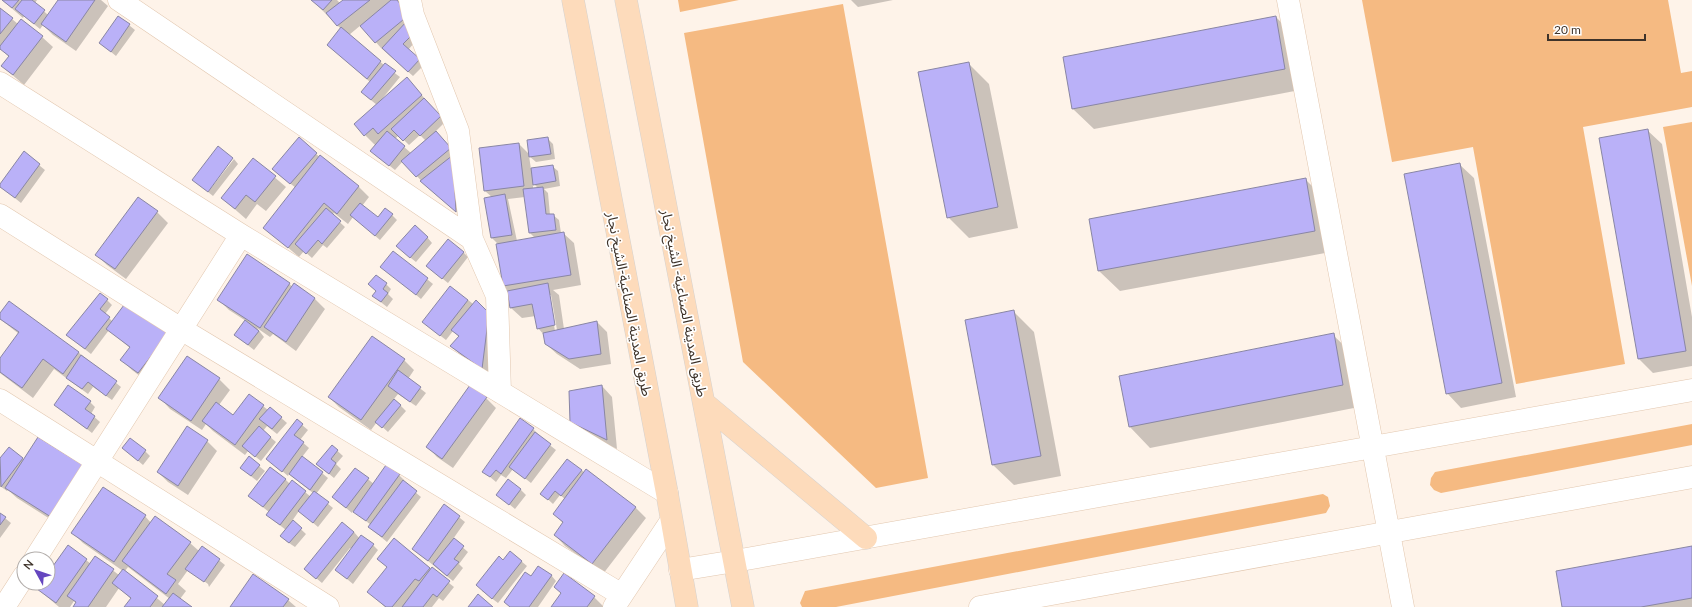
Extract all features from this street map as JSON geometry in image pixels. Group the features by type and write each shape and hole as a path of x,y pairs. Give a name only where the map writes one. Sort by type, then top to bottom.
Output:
{"main road":[{"name":"طريق المدينة الصناعية-الشيخ نجار","path":"573,0 667,493 687,607"},
{"name":"طريق المدينة الصناعية- الشيخ نجار","path":"626,0 743,607"},
{"path":"704,403 866,538"}],"street":[{"path":"119,0 472,240"},
{"path":"410,0 413,15 458,131 472,240 497,296 500,392"},
{"path":"1288,0 1402,607"},
{"path":"0,83 241,236 667,493"},
{"path":"0,215 618,601 671,521"},
{"path":"40,551 241,236"},
{"path":"680,570 735,562 1692,390"},
{"path":"0,400 328,607"},
{"path":"980,607 1692,477"},
{"path":"8,602 16,589"}],"shaded area":[{"path":"678,0 739,0 680,12"},
{"path":"1362,0 1668,0 1681,73 1692,71 1692,107 1583,127 1625,364 1516,384 1473,147 1392,162"},
{"path":"843,4 928,478 876,488 743,362 684,33"},
{"path":"1692,122 1692,286 1663,127"},
{"path":"1692,424 1692,445 1441,493 1434,490 1430,485 1431,478 1435,472"},
{"path":"1323,494 1328,497 1330,506 1326,513 836,607 802,607 800,603 805,591"}],"building":[{"path":"2,0 19,0 12,8"},
{"path":"22,0 32,0 45,10 34,24 15,9"},
{"path":"58,0 95,0 66,42 41,24"},
{"path":"311,0 332,0 323,10"},
{"path":"343,0 370,0 337,26 326,13"},
{"path":"391,0 397,0 409,15 375,43 360,26"},
{"path":"0,8 13,18 0,34"},
{"path":"118,16 130,24 111,52 99,43"},
{"path":"1276,16 1285,69 1072,109 1063,57"},
{"path":"21,19 43,36 13,75 1,66 9,56 0,49 0,46"},
{"path":"407,21 417,30 403,44 420,59 408,72 382,48"},
{"path":"341,27 381,61 367,79 327,45"},
{"path":"969,62 998,207 947,218 918,72"},
{"path":"385,63 396,71 371,100 361,92"},
{"path":"407,77 422,95 378,134 373,128 364,136 354,124"},
{"path":"424,98 441,116 420,136 414,130 403,141 391,129"},
{"path":"1648,129 1686,351 1638,359 1599,138"},
{"path":"387,131 405,146 389,166 370,151"},
{"path":"436,131 451,148 416,177 401,161"},
{"path":"299,137 317,153 290,184 272,169"},
{"path":"548,137 551,154 529,157 527,140"},
{"path":"519,143 524,186 484,191 479,148"},
{"path":"218,146 233,158 208,192 192,180"},
{"path":"24,151 40,164 15,198 0,187 0,184"},
{"path":"320,155 359,186 337,214 324,203 288,248 263,228"},
{"path":"453,155 456,212 420,181"},
{"path":"253,158 276,176 255,202 246,195 235,209 221,198"},
{"path":"1460,163 1502,383 1446,394 1404,174"},
{"path":"553,165 556,181 533,185 531,168"},
{"path":"1306,178 1315,231 1098,271 1089,219"},
{"path":"543,187 546,214 554,214 556,230 529,233 523,189"},
{"path":"505,194 512,235 491,238 484,198"},
{"path":"138,197 158,211 115,269 95,255"},
{"path":"360,203 378,217 385,208 393,214 375,236 350,215"},
{"path":"326,208 341,221 322,244 318,240 306,254 295,244"},
{"path":"415,225 428,237 410,258 396,246"},
{"path":"564,232 571,275 503,286 496,244"},
{"path":"448,239 464,252 442,279 426,266"},
{"path":"393,251 428,278 416,295 380,267"},
{"path":"247,254 290,283 260,328 217,300"},
{"path":"376,275 387,283 383,289 388,293 381,302 372,296 376,291 368,284"},
{"path":"294,283 315,298 286,342 264,327"},
{"path":"548,283 555,325 537,329 532,304 510,308 507,291"},
{"path":"450,286 468,300 440,336 422,322"},
{"path":"100,293 108,299 100,309 110,317 85,349 66,335"},
{"path":"476,300 489,313 482,369 450,346 459,336 451,330"},
{"path":"9,301 79,352 63,374 43,359 22,388 0,372 0,358 19,332 0,319 0,313"},
{"path":"127,301 169,333 138,373 120,360 130,347 106,329"},
{"path":"1014,310 1041,456 992,465 965,320"},
{"path":"245,320 259,331 248,345 234,335"},
{"path":"597,321 601,354 569,359 545,344 543,333"},
{"path":"1334,333 1343,385 1129,427 1119,376"},
{"path":"372,336 405,359 361,420 328,397"},
{"path":"81,355 117,381 106,396 88,382 82,389 66,378"},
{"path":"187,356 220,378 191,421 158,398"},
{"path":"398,370 421,387 410,402 388,386"},
{"path":"68,385 91,401 85,409 95,416 87,429 54,405"},
{"path":"470,385 487,397 442,459 426,447"},
{"path":"602,385 607,440 570,422 569,391"},
{"path":"249,394 264,405 235,445 202,421 216,402 233,415"},
{"path":"394,399 401,405 382,428 375,422"},
{"path":"270,407 282,417 272,429 259,419"},
{"path":"520,418 534,428 501,474 496,470 490,477 482,472"},
{"path":"297,419 303,424 294,435 304,442 282,472 266,459"},
{"path":"187,426 208,440 178,486 157,472"},
{"path":"259,426 271,437 255,457 242,446"},
{"path":"535,432 551,444 525,479 509,467"},
{"path":"38,437 83,465 51,517 5,488"},
{"path":"130,438 146,450 138,461 122,448"},
{"path":"332,445 338,450 331,459 336,463 329,474 316,464"},
{"path":"9,447 23,458 1,487 0,458"},
{"path":"249,456 260,465 251,476 240,468"},
{"path":"302,456 323,472 310,490 289,474"},
{"path":"567,459 582,470 561,496 555,491 548,500 540,494"},
{"path":"386,465 400,474 366,521 353,512"},
{"path":"270,467 286,479 263,507 248,496"},
{"path":"355,468 369,478 346,508 332,497"},
{"path":"586,469 636,507 592,564 554,535 563,522 553,514"},
{"path":"508,479 521,489 509,505 496,495"},
{"path":"292,480 306,491 280,525 266,515"},
{"path":"403,480 417,491 382,537 368,527"},
{"path":"103,487 146,515 114,562 71,533"},
{"path":"314,491 329,502 313,523 298,511"},
{"path":"444,504 460,516 428,561 412,549"},
{"path":"0,513 6,517 0,525"},
{"path":"155,516 191,542 167,574 176,580 166,594 122,561"},
{"path":"293,520 302,528 289,543 280,536"},
{"path":"342,522 354,532 316,579 304,569"},
{"path":"361,535 374,544 347,579 335,570"},
{"path":"394,538 430,568 419,581 415,579 392,607 386,607 367,592 387,567 377,559"},
{"path":"454,538 464,546 454,559 459,562 447,576 433,564"},
{"path":"68,545 87,559 56,603 40,591 56,591 56,562"},
{"path":"202,546 220,559 204,582 185,569"},
{"path":"1692,546 1692,598 1641,607 1562,607 1556,571"},
{"path":"510,551 522,561 492,599 476,585 499,556 503,560"},
{"path":"95,556 114,569 88,607 73,607 76,602 67,596"},
{"path":"538,566 552,575 529,607 510,607 504,602 525,572 531,576"},
{"path":"432,567 450,581 437,597 433,594 423,607 402,607"},
{"path":"123,569 158,596 150,607 124,607 131,598 112,583"},
{"path":"564,573 595,596 587,607 551,607 561,593 554,587"},
{"path":"253,574 289,599 283,607 230,607"},
{"path":"173,593 192,607 162,607"},
{"path":"478,594 493,607 468,607"}]}
